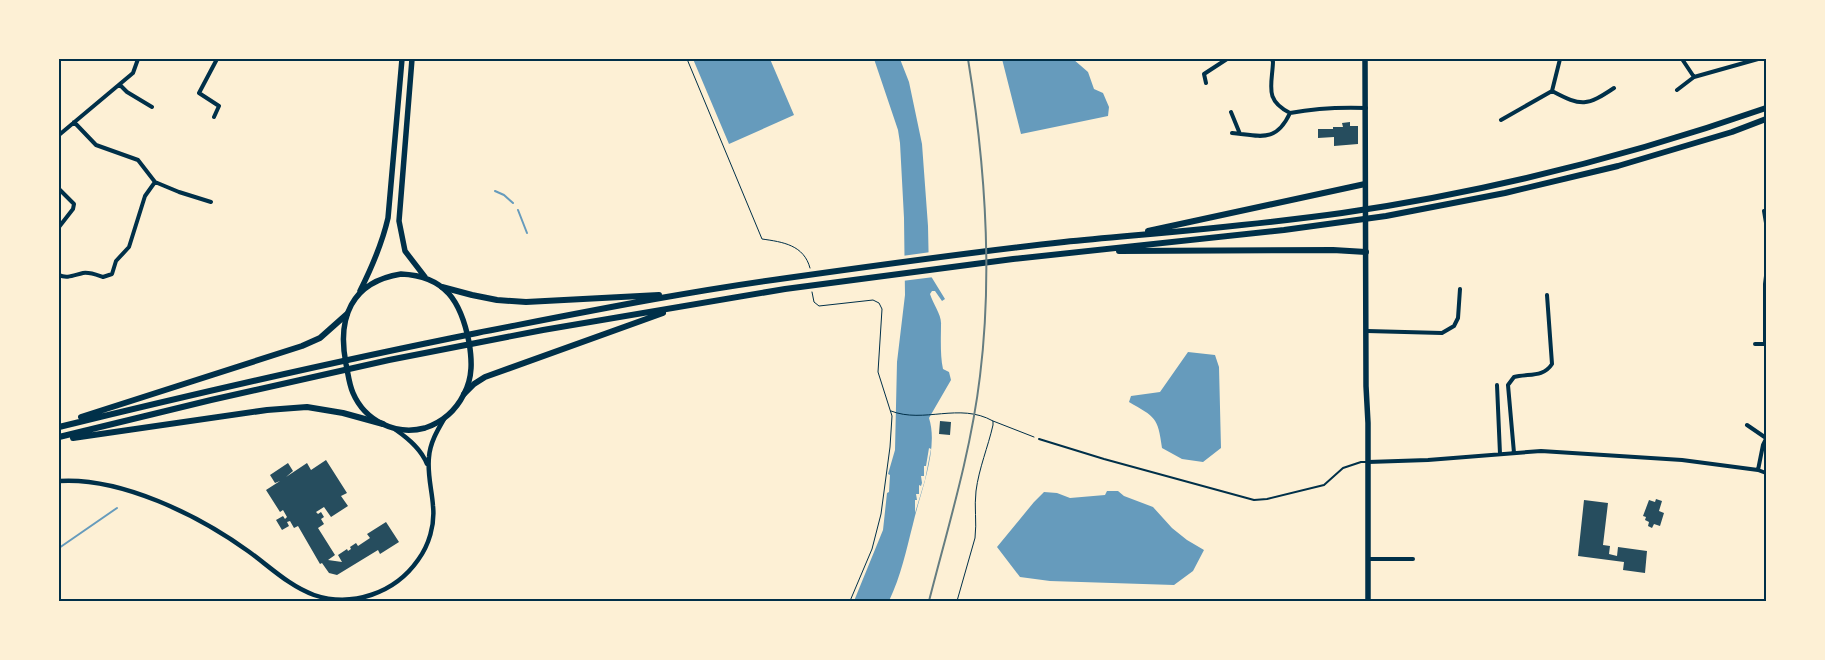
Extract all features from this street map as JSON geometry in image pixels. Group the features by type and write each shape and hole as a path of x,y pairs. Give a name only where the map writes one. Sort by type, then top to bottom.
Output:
{"highway":[{"path":"59,426 388,350 684,294 784,278 1012,248 1274,222 1385,206 1503,183 1615,156 1766,108"},
{"path":"59,439 211,400 389,360 680,306 785,289 1013,259 1345,223 1386,216 1505,193 1618,166 1732,132 1766,119"},
{"path":"1108,238 1200,221 1365,184"},
{"path":"1105,250 1333,250 1366,252"},
{"path":"442,287 489,298 526,302 684,294"},
{"path":"464,394 485,377 680,306"},
{"path":"59,426 302,346 320,338 347,314"},
{"path":"59,439 267,410 307,407 333,411 383,424"}],"main road":[{"path":"358,295 378,280 389,276 414,274 425,277 442,287 458,305 463,316 472,357 471,371 469,383 464,394 459,403 445,418 430,426 412,430 383,424 365,411 353,392 342,346 347,314 377,256 388,218 402,59"},
{"path":"412,59 399,221 404,250 425,277"},
{"path":"1365,59 1368,601"}],"street":[{"path":"59,135 133,73 138,59"},
{"path":"214,117 219,106 199,93 217,59"},
{"path":"1206,83 1204,74 1227,59"},
{"path":"1272,59 1271,95 1278,107 1290,113 1324,107 1366,108"},
{"path":"1501,120 1552,91 1560,59"},
{"path":"1682,59 1694,77"},
{"path":"1677,90 1694,77 1758,59"},
{"path":"120,85 127,92 152,107"},
{"path":"1552,91 1573,102 1594,101 1614,88"},
{"path":"1231,112 1240,134"},
{"path":"1232,133 1264,136 1275,134 1284,126 1290,113"},
{"path":"74,122 96,145 138,160 156,182 211,202"},
{"path":"59,275 61,277 73,277 84,273 103,277 112,274 116,261 129,247 145,196 156,182"},
{"path":"59,189 74,204 73,209 59,227"},
{"path":"1764,211 1766,223"},
{"path":"1755,344 1765,344 1764,284 1766,276"},
{"path":"1367,331 1442,333 1454,326 1458,318 1460,289"},
{"path":"1514,453 1508,385 1514,377 1539,374 1549,369 1552,364 1547,295"},
{"path":"1497,385 1500,454"},
{"path":"59,481 92,482 118,487 168,505 247,550 302,589 326,598 354,600 373,595 391,587 419,559 428,541 433,521 428,468 429,457 432,444 445,418"},
{"path":"1747,425 1766,438 1758,470"},
{"path":"395,428 418,449 428,468"},
{"path":"1368,462 1428,460 1541,451 1682,460 1758,470 1766,473"},
{"path":"1368,559 1414,559"}],"lane":[{"path":"1039,439 1254,500 1267,499 1324,485 1343,468 1361,462 1368,462"}],"path":[{"path":"687,59 762,239"},
{"path":"850,601 872,549 881,514 890,447 892,416 878,372 882,313 881,306 876,301"},
{"path":"891,411 895,413 931,415 964,412 977,415 1039,439"},
{"path":"958,601 975,538 976,490 993,425 992,421"}],"water":[{"path":"693,59 770,59 794,115 729,144"},
{"path":"874,59 900,59 909,82 922,144 928,226 929,273 945,299 942,301 935,291 932,291 930,294 941,321 943,369 949,372 951,380 929,418 932,443 930,457 903,563 893,592 889,601 854,601 883,530 887,493 889,492 890,475 888,474 895,450 897,362 905,295 904,218 900,143 898,130"},
{"path":"1002,59 1073,59 1088,72 1094,89 1103,93 1109,107 1108,116 1021,134"},
{"path":"1188,352 1215,355 1219,367 1221,448 1203,462 1182,459 1162,448 1159,430 1154,419 1145,411 1129,402 1131,396 1160,392"},
{"path":"1107,491 1118,491 1124,496 1153,507 1172,528 1204,550 1193,571 1174,585 1050,581 1020,577 997,547 1044,492 1057,493 1070,498 1105,495"}],"pier":[{"path":"931,252 934,277 902,281 902,256"},
{"path":"929,448 931,449 925,480 915,513 916,494 919,494 919,485 921,486 922,483 921,476 924,476 924,466 926,466"}],"building":[{"path":"1350,122 1350,126 1358,126 1358,144 1334,146 1334,137 1318,138 1318,129 1343,127 1342,123"},
{"path":"940,421 951,422 950,435 939,434"},
{"path":"326,460 347,493 341,496 348,506 331,517 324,507 316,512 318,514 321,512 324,517 321,519 324,524 318,528 335,555 328,560 342,562 338,555 347,549 348,551 351,549 350,547 356,543 358,546 370,538 367,534 386,522 399,542 380,554 378,550 337,575 329,573 322,563 320,564 298,526 294,528 290,521 287,522 289,526 282,530 276,520 283,516 285,519 287,517 283,510 280,512 266,490 280,481 275,483 270,475 288,463 293,471 286,477 307,463 311,470"},
{"path":"1656,499 1662,501 1659,511 1664,513 1660,526 1654,524 1652,528 1648,526 1649,522 1643,516 1649,500 1655,502"},
{"path":"1584,500 1608,503 1603,545 1610,546 1609,554 1617,556 1618,547 1647,551 1645,573 1623,570 1624,562 1578,556"}],"waterway":[{"path":"495,191 504,195 513,203"},
{"path":"518,210 527,233"},
{"path":"59,548 117,508"}],"railway":[{"path":"929,601 971,433 984,336 986,257 983,177 968,59"}]}
